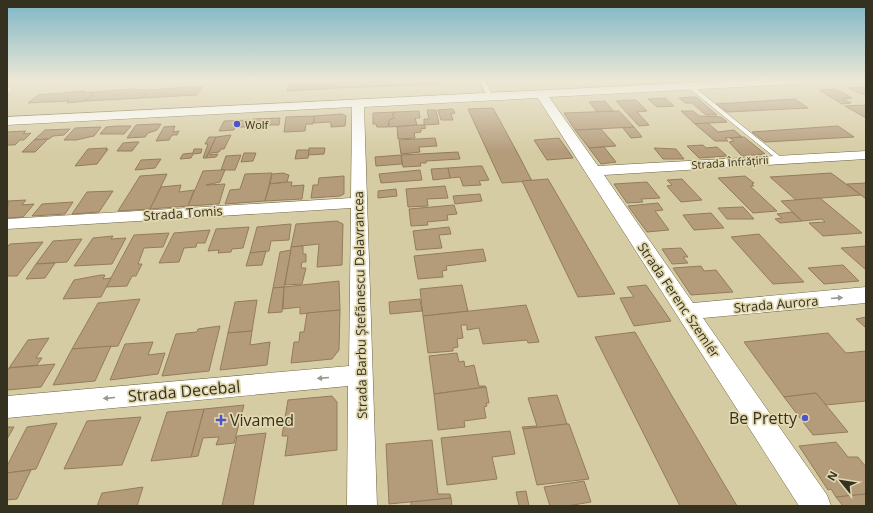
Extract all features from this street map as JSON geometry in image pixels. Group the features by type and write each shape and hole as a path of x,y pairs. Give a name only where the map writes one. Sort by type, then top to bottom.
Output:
{"street":[{"path":"7,121 358,104"},
{"name":"Strada Barbu Ștefănescu Delavrancea","path":"358,104 362,506"},
{"name":"Strada Ferenc Szemlér","path":"548,104 816,506"},
{"name":"Strada Înfrățirii","path":"594,171 866,155"},
{"name":"Strada Tomis","path":"7,224 359,202"},
{"name":"Strada Aurora","path":"687,312 866,295"},
{"name":"Strada Decebal","path":"7,407 361,375"}],"lane":[{"path":"713,104 780,159"}],"building":[{"path":"591,104 607,104 614,112 598,113"},
{"path":"619,104 640,104 647,111 637,112 649,125 639,126"},
{"path":"654,104 672,104 674,106 657,107"},
{"path":"693,104 704,104 717,115 706,115"},
{"path":"716,104 802,104 808,108 727,112"},
{"path":"866,105 866,118 845,106"},
{"path":"493,108 532,181 502,183 468,109"},
{"path":"453,109 455,113 451,114 453,120 441,120 438,110"},
{"path":"427,110 436,110 439,124 424,125 424,119 429,119"},
{"path":"419,111 420,118 415,118 417,125 389,127 389,120 394,118 392,114 396,112"},
{"path":"619,111 634,127 575,130 564,113"},
{"path":"681,111 693,111 699,116 721,117 727,122 695,124"},
{"path":"396,112 392,114 394,118 389,120 388,127 377,127 376,124 373,124 373,113"},
{"path":"342,114 346,116 345,126 331,127 331,123 329,122 314,123 314,116"},
{"path":"314,116 313,124 306,124 305,131 284,132 286,117"},
{"path":"280,118 279,125 265,125 264,129 251,130 253,119"},
{"path":"250,120 248,127 235,127 234,130 219,131 224,121"},
{"path":"708,123 718,132 734,130 742,137 725,138 728,141 715,141 695,124"},
{"path":"161,124 157,130 148,133 145,137 127,138 136,125"},
{"path":"424,125 426,128 421,129 421,132 414,133 415,138 398,139 397,127"},
{"path":"131,126 124,134 100,134 106,127"},
{"path":"175,126 173,132 179,131 177,135 172,135 169,140 156,141 164,127"},
{"path":"838,126 854,137 765,142 752,132"},
{"path":"101,127 94,136 76,140 64,140 75,128"},
{"path":"634,127 642,137 631,138 623,128"},
{"path":"70,129 64,135 53,136 49,139 34,140 45,130"},
{"path":"601,129 616,146 589,148 575,130"},
{"path":"26,131 23,134 31,133 24,140 20,140 15,145 7,145 7,132"},
{"path":"231,135 224,149 221,149 219,152 211,153 210,155 218,154 216,157 206,158 216,137"},
{"path":"209,137 216,137 206,158 203,158 208,144 205,144"},
{"path":"744,137 765,154 742,156 729,142 734,141 730,138"},
{"path":"435,138 437,146 419,147 420,152 401,154 399,140"},
{"path":"559,138 573,158 547,160 534,140"},
{"path":"48,139 35,152 22,152 34,140"},
{"path":"139,142 132,151 117,151 123,143"},
{"path":"703,145 706,148 717,147 727,156 699,158 687,146"},
{"path":"604,147 616,162 601,164 589,148"},
{"path":"107,148 106,150 108,149 97,164 75,166 88,149"},
{"path":"309,148 325,148 324,154 308,155"},
{"path":"654,148 676,149 684,159 663,159"},
{"path":"194,149 202,149 201,153 193,154 191,158 180,159 183,154 193,153"},
{"path":"297,150 309,150 308,158 295,159"},
{"path":"458,152 460,159 426,161 426,163 420,163 421,166 403,167 401,155"},
{"path":"244,153 256,153 253,161 241,162"},
{"path":"241,155 235,170 221,170 226,156"},
{"path":"401,155 402,164 376,166 375,157"},
{"path":"161,159 155,168 135,170 141,160"},
{"path":"482,166 489,180 479,181 481,185 463,186 460,177 450,178 448,168"},
{"path":"448,168 450,178 433,180 431,169"},
{"path":"225,170 220,182 206,185 225,184 219,204 188,206 203,171"},
{"path":"420,170 422,180 381,183 379,174"},
{"path":"272,173 265,201 225,204 230,190 240,189 245,174"},
{"path":"283,173 289,175 287,182 270,184 272,174"},
{"path":"831,173 861,195 796,200 770,177"},
{"path":"167,174 150,209 118,211 140,176"},
{"path":"344,176 344,194 340,196 311,198 313,185 318,185 319,178"},
{"path":"745,176 754,183 752,184 754,186 750,186 777,211 753,213 718,178"},
{"path":"548,179 615,294 578,297 522,181"},
{"path":"682,179 702,200 681,202 667,186 672,185 667,180"},
{"path":"292,182 291,186 304,185 302,199 265,201 270,184"},
{"path":"647,182 660,198 641,199 643,202 627,203 614,184"},
{"path":"866,183 866,199 847,184"},
{"path":"181,185 179,192 194,190 188,206 150,209 161,187"},
{"path":"445,186 448,198 427,199 428,206 408,207 406,189"},
{"path":"396,189 397,196 378,198 378,191"},
{"path":"113,191 99,212 72,214 87,192"},
{"path":"480,194 482,201 455,204 453,196"},
{"path":"820,198 862,233 823,236 809,223 825,222 822,219 802,221 781,201"},
{"path":"26,200 22,205 34,204 23,217 7,218 8,201"},
{"path":"73,202 65,214 32,216 42,204"},
{"path":"658,203 663,210 655,211 669,230 647,232 628,206"},
{"path":"454,205 457,214 447,215 448,220 427,222 428,225 411,226 409,209"},
{"path":"743,207 754,219 727,219 718,208"},
{"path":"792,212 802,221 780,223 775,219 782,218 777,214"},
{"path":"711,213 724,228 694,230 683,215"},
{"path":"337,221 343,224 342,265 317,267 319,244 291,247 296,224"},
{"path":"291,224 289,240 271,241 269,251 250,253 257,227"},
{"path":"249,227 243,248 232,249 231,252 218,253 219,250 208,251 216,229"},
{"path":"449,227 451,234 439,235 442,248 416,250 413,231"},
{"path":"210,230 205,243 197,243 196,247 184,248 179,262 159,263 174,233"},
{"path":"169,233 163,247 144,248 138,264 142,264 136,276 132,276 127,286 106,287 134,235"},
{"path":"759,234 804,282 773,284 731,237"},
{"path":"113,236 111,239 126,238 112,264 74,266 93,238"},
{"path":"82,239 67,262 36,264 53,241"},
{"path":"43,242 17,276 7,276 7,247 10,244"},
{"path":"303,246 303,254 306,254 306,262 302,262 301,268 306,268 302,284 285,285 291,247"},
{"path":"866,246 866,270 841,248"},
{"path":"681,248 688,257 683,257 688,263 672,264 662,249"},
{"path":"483,249 486,261 446,266 447,270 442,271 443,277 418,279 414,256"},
{"path":"291,250 284,287 273,288 280,252"},
{"path":"266,251 262,265 246,266 250,253"},
{"path":"55,263 45,278 26,279 36,264"},
{"path":"843,265 859,281 824,284 808,268"},
{"path":"701,266 704,271 716,270 733,292 691,295 673,268"},
{"path":"105,275 103,279 111,278 101,297 63,299 74,280"},
{"path":"339,281 340,310 300,314 300,307 283,309 284,287"},
{"path":"462,285 468,311 423,316 420,289"},
{"path":"646,285 671,321 634,326 620,298 634,297 627,287"},
{"path":"284,287 282,312 268,313 273,288"},
{"path":"140,299 118,346 72,349 98,303"},
{"path":"420,299 422,311 390,314 389,302"},
{"path":"257,300 252,331 228,333 235,302"},
{"path":"526,305 539,342 528,343 527,340 483,344 479,328 467,330 467,325 461,325 463,338 457,339 458,347 453,348 453,351 428,353 423,316"},
{"path":"340,310 339,350 332,359 291,363 294,342 299,342 300,332 304,332 307,313"},
{"path":"866,317 866,328 856,319"},
{"path":"220,326 209,371 162,376 176,334 197,332 198,329"},
{"path":"252,331 250,345 270,342 267,365 220,370 228,333"},
{"path":"635,332 737,506 680,506 595,337"},
{"path":"828,333 846,353 866,351 866,401 826,405 816,393 784,397 744,342"},
{"path":"49,338 36,358 42,358 37,365 9,368 28,340"},
{"path":"153,342 148,355 165,353 158,374 110,380 125,344"},
{"path":"111,346 95,381 53,385 72,349"},
{"path":"457,353 459,362 464,361 465,367 474,365 479,386 486,387 434,394 429,356"},
{"path":"55,364 41,387 7,390 7,371 9,368"},
{"path":"486,387 489,403 486,403 487,406 484,407 486,418 464,421 465,427 438,430 434,394"},
{"path":"816,393 848,432 813,435 784,397"},
{"path":"557,395 567,424 523,429 522,427 537,426 528,398"},
{"path":"332,396 337,402 337,450 285,456 288,436 282,436 288,400"},
{"path":"244,405 234,443 216,445 219,437 203,438 198,456 191,457 204,409"},
{"path":"204,409 191,457 151,461 167,412"},
{"path":"141,417 122,465 64,469 87,421"},
{"path":"57,423 36,469 7,473 7,466 27,427"},
{"path":"569,424 589,479 537,485 523,429"},
{"path":"7,427 14,427 7,439"},
{"path":"510,431 515,454 492,457 497,479 447,485 441,438"},
{"path":"266,433 253,506 222,506 237,436"},
{"path":"432,440 438,494 450,494 451,498 389,504 386,444"},
{"path":"836,442 848,457 858,457 866,467 866,494 836,497 831,489 828,490 799,446"},
{"path":"31,470 17,499 7,500 7,473"},
{"path":"584,481 591,502 567,506 550,506 544,487"},
{"path":"143,487 137,506 97,506 102,493"},
{"path":"526,491 529,506 519,506 516,492"},
{"path":"866,494 866,506 843,506 836,497"},
{"path":"451,498 452,506 411,506 411,502"}],"place":[{"name":"Wolf","path":"237,124"},
{"name":"Be Pretty","path":"805,418"},
{"name":"Vivamed","path":"221,420"}]}
